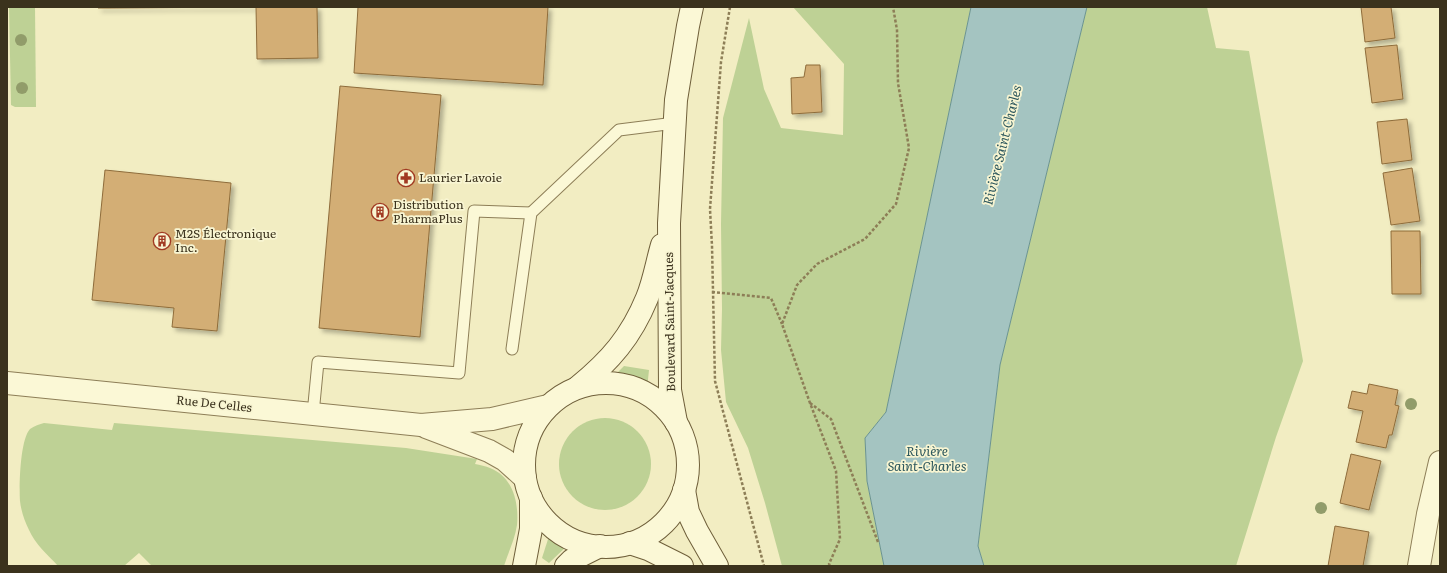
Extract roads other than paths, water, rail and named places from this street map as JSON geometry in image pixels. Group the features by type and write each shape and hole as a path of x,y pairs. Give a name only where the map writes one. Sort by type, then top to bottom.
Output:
{"main road":[{"name":"Boulevard Saint-Jacques","path":"676,422 670,390 669,223 676,100 692,7"},
{"name":"Boulevard Saint-Jacques","path":"576,388 594,374 618,349 635,325 647,297 669,223"},
{"name":"Rue De Celles","path":"7,383 421,425 492,419 548,406"},
{"path":"524,566 531,529 528,488 524,461 526,446 530,433 537,420 548,406 557,398 576,388 598,383 621,384 643,391 661,404 676,422 685,444 688,467 684,490 675,508 663,523 648,535 630,543 618,546 600,546 580,542 561,533 550,525 540,514 528,488"},
{"name":"Rue De Celles","path":"421,425 489,451 505,460 528,488"},
{"path":"1419,566 1434,516 1440,462"},
{"path":"684,490 688,512 717,566"},
{"path":"630,543 648,549 682,566"},
{"path":"566,566 572,560 600,546"}],"lane":[{"path":"512,348 531,213 619,130 675,123"},
{"path":"313,414 318,362 459,373 474,211 531,213"}],"water":[{"name":"Rivière Saint-Charles","path":"971,7 1087,7 1000,365 978,546 984,566 884,566 867,481 865,438 886,412"}],"place":[{"name":"Laurier Lavoie","path":"406,178"},
{"name":"Distribution PharmaPlus","path":"380,212"},
{"name":"M2S Électronique Inc.","path":"162,241"}]}
